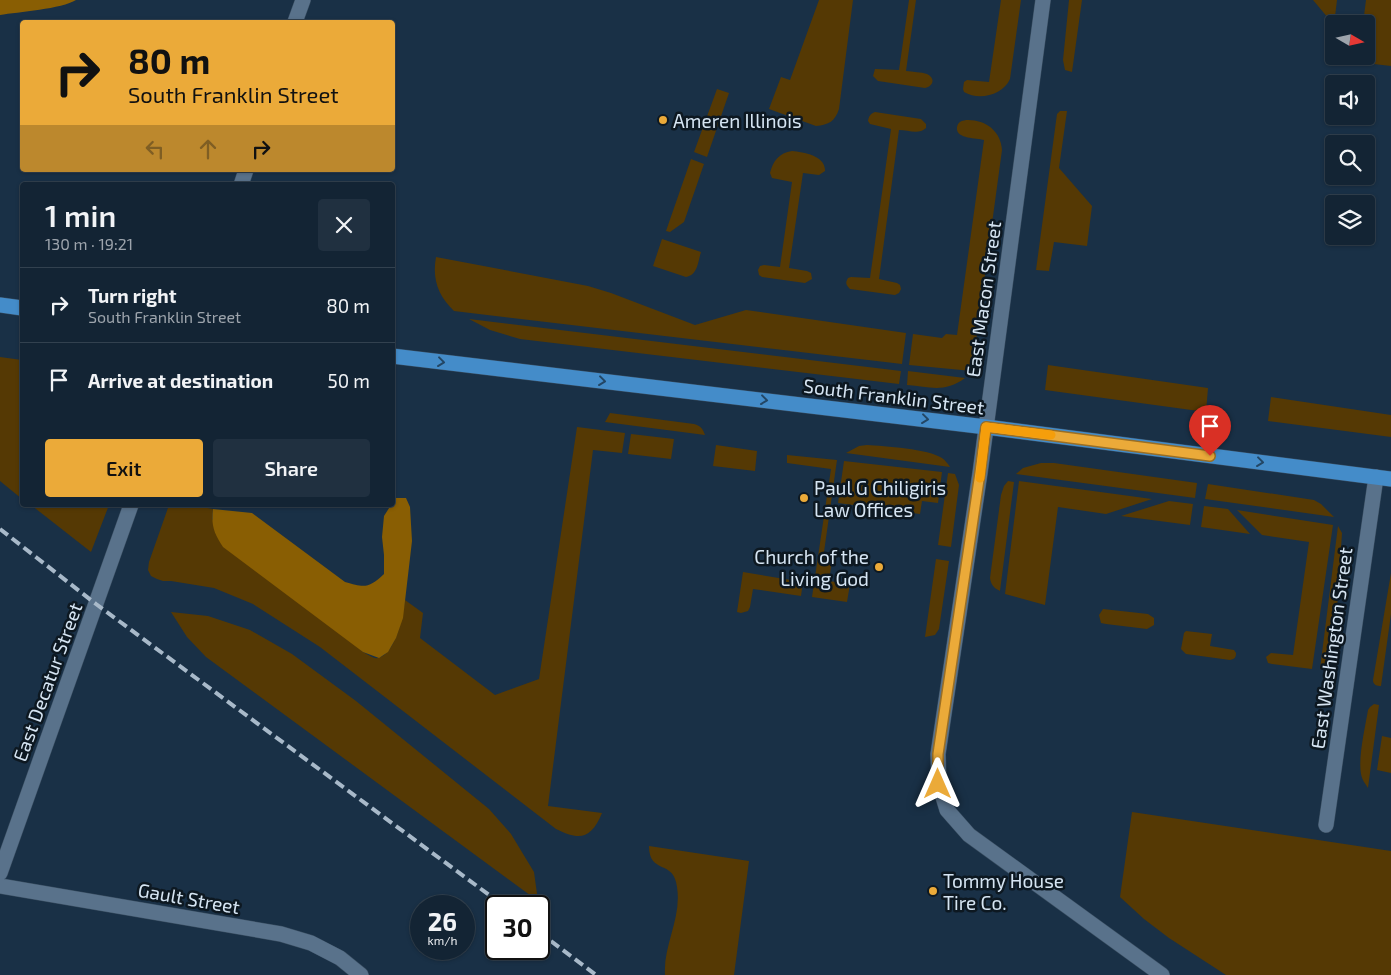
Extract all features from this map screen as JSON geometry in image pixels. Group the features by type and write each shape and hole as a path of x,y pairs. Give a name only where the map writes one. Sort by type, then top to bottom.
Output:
{"main road":[{"path":"0,305 20,308"},
{"name":"South Franklin Street","path":"395,356 986,427 1384,478"}],"street":[{"path":"297,20 303,0"},
{"name":"East Macon Street","path":"1043,0 980,473 938,754 938,784 947,810 969,834 1162,975"},
{"name":"East Washington Street","path":"1326,825 1384,478"},
{"name":"East Decatur Street","path":"0,873 130,507"},
{"name":"Gault Street","path":"0,886 281,934 311,944 340,958 361,975"}],"shaded area":[{"path":"0,0 76,0 51,8 0,15"},
{"path":"819,0 853,0 839,109 836,117 831,122 816,126 769,109 781,77 790,80"},
{"path":"909,0 916,0 906,71 930,76 932,84 925,88 878,81 873,76 875,69 899,70"},
{"path":"1001,0 1021,0 1010,79 1007,85 996,93 983,96 970,95 964,92 964,82 967,80 989,82"},
{"path":"1069,0 1082,0 1072,72 1065,70 1063,60"},
{"path":"1313,0 1337,0 1335,15 1326,15"},
{"path":"1366,0 1391,0 1391,66 1375,64 1375,15 1364,15"},
{"path":"717,89 729,93 707,157 694,152"},
{"path":"1060,111 1067,111 1059,168 1092,206 1087,246 1054,242 1049,271 1036,270 1057,114"},
{"path":"875,112 921,119 926,124 926,128 920,131 899,130 879,279 900,285 899,293 895,295 850,289 846,284 848,278 851,277 870,278 891,129 870,124 868,121 869,116"},
{"path":"966,120 979,121 995,131 1002,150 972,371 909,365 913,334 942,338 946,334 957,335 984,140 959,134 957,131 958,124"},
{"path":"792,151 802,152 818,158 822,162 825,171 819,175 803,173 789,268 811,273 812,279 805,283 762,277 759,275 758,270 760,266 764,265 780,267 792,182 772,178 770,173 777,158"},
{"path":"691,159 704,164 684,222 670,232 666,231"},
{"path":"662,239 701,252 693,274 686,277 653,266"},
{"path":"436,257 588,286 695,325 746,310 906,333 902,364 454,311 440,293 438,287 435,273"},
{"path":"469,319 901,371 899,384 520,339 490,330"},
{"path":"0,357 20,360 20,497 0,481"},
{"path":"1048,365 1208,388 1206,412 1045,390"},
{"path":"908,371 965,378 951,386 930,388 907,385"},
{"path":"1271,397 1391,415 1391,437 1268,421"},
{"path":"610,413 694,424 701,428 705,435 605,422"},
{"path":"577,427 625,433 622,453 593,450 548,806 602,813 598,822 589,833 578,836 556,829 320,647 253,604 214,588 163,581 151,576 148,570 149,562 168,507 213,509 212,519 363,652 373,657 378,658 384,655 394,642 398,633 405,600 423,613 420,638 495,695 539,679"},
{"path":"631,434 674,439 671,459 628,454"},
{"path":"716,445 757,451 755,471 713,466"},
{"path":"859,446 906,448 927,452 942,458 950,467 846,453"},
{"path":"787,455 837,460 824,552 833,553 829,581 850,584 847,602 812,597 831,469 787,463"},
{"path":"844,461 942,472 938,503 922,501 920,514 838,503"},
{"path":"1041,463 1054,463 1197,483 1195,498 1016,474 1023,468"},
{"path":"948,473 955,474 959,485 951,547 938,545"},
{"path":"1008,481 1014,482 1000,591 993,586 990,578 1001,495"},
{"path":"1019,481 1152,499 1106,514 1058,507 1045,605 1005,594"},
{"path":"1208,484 1314,500 1334,517 1205,499"},
{"path":"395,498 406,498 410,507 412,541 403,618 396,638 388,652 379,658 363,652 223,547 215,533 212,520 213,509 252,513 345,582 362,586 374,582 384,574 382,537 384,516 390,507 395,507"},
{"path":"1169,501 1193,504 1190,525 1121,516"},
{"path":"1204,506 1228,509 1250,534 1201,527"},
{"path":"34,507 108,507 91,552"},
{"path":"1237,510 1333,525 1312,669 1268,663 1266,657 1271,653 1293,655 1309,542 1262,535"},
{"path":"1338,526 1342,533 1334,655 1329,664 1320,669"},
{"path":"936,559 949,561 939,629 935,635 925,637"},
{"path":"743,572 803,582 801,596 753,589 748,611 737,612"},
{"path":"1391,573 1391,614 1380,686 1374,684 1373,680"},
{"path":"1103,609 1148,614 1154,618 1154,625 1147,629 1101,623 1099,615"},
{"path":"171,612 208,616 250,630 292,654 356,701 489,809 511,834 534,872 537,895 530,895 206,657 187,637"},
{"path":"1186,631 1212,634 1210,646 1234,650 1236,653 1235,657 1230,660 1186,654 1181,649"},
{"path":"1374,704 1379,705 1368,788 1361,776 1360,759 1368,710"},
{"path":"1382,736 1391,738 1391,773 1377,770"},
{"path":"1132,812 1391,851 1391,975 1226,975 1169,938 1120,897"},
{"path":"649,846 749,861 734,975 665,975 667,953 677,910 677,887 675,878 671,873 653,861"}],"railway":[{"path":"0,529 96,604 489,895"},
{"path":"550,940 596,975"}],"slow traffic":[{"path":"980,478 986,427 1051,435"}],"place":[{"name":"Ameren Illinois","path":"663,120"},
{"name":"Paul G Chiligiris Law Offices","path":"804,498"},
{"name":"Church of the Living God","path":"879,567"},
{"name":"Tommy House Tire Co.","path":"933,891"}],"route":[{"path":"938,784 938,754 986,427 1210,456"}]}
